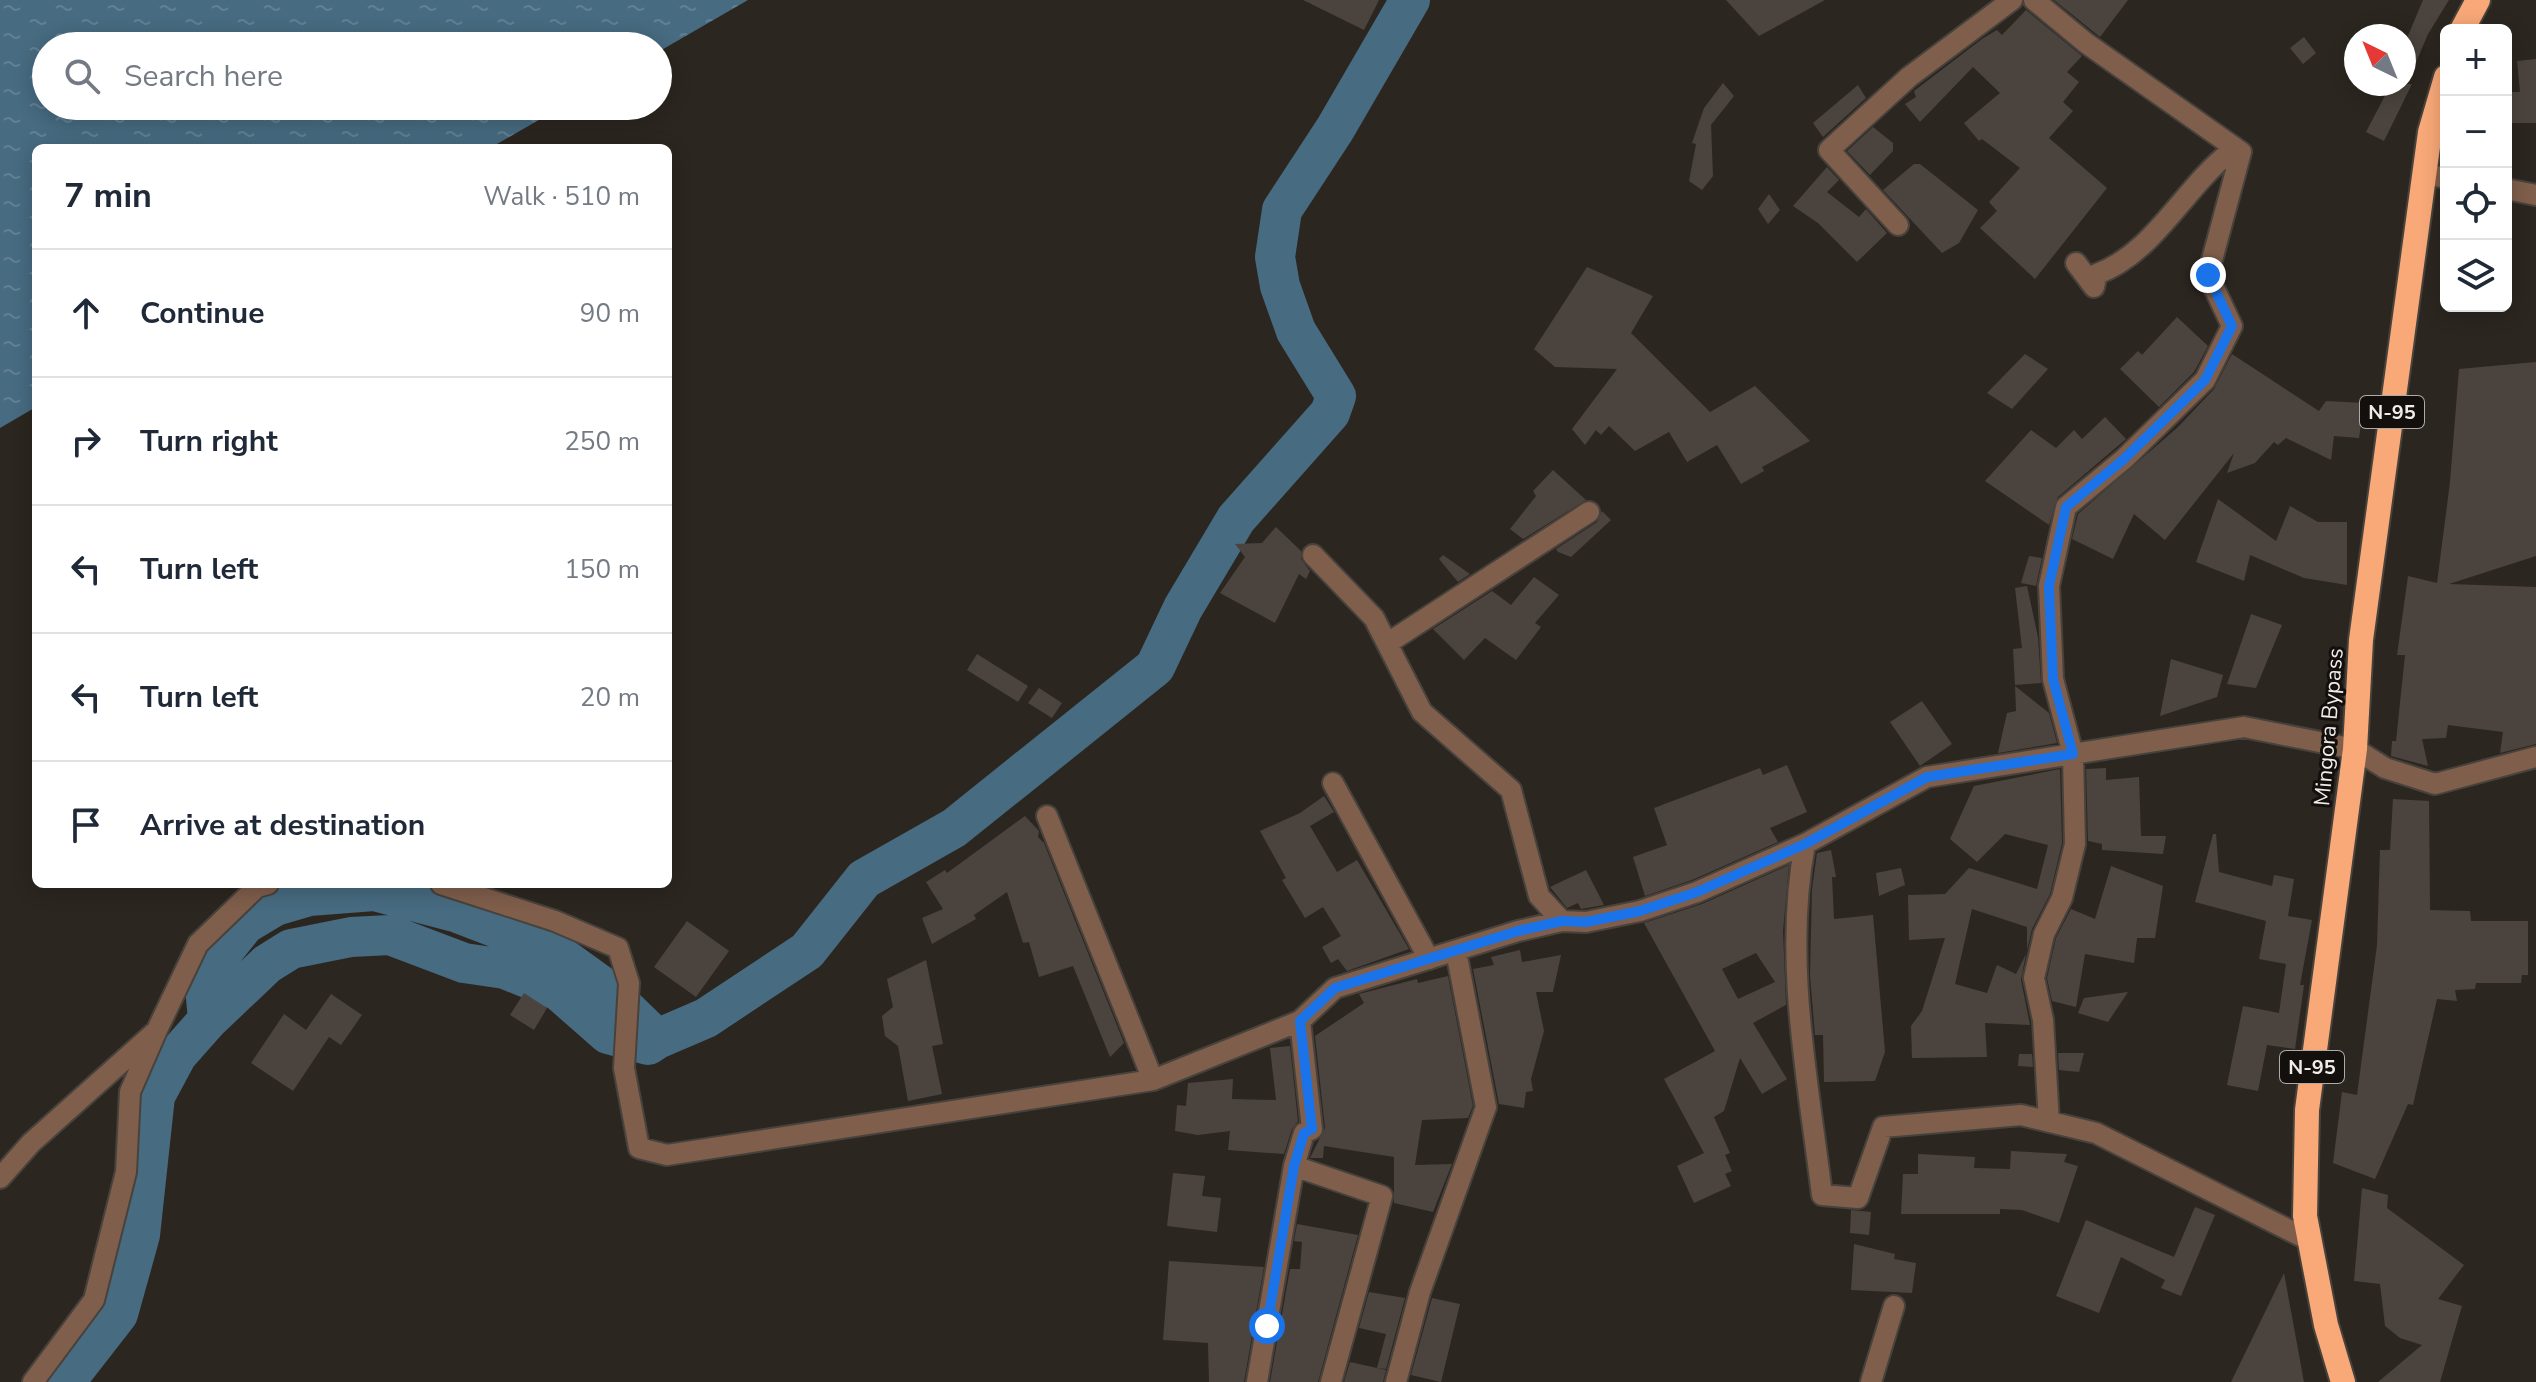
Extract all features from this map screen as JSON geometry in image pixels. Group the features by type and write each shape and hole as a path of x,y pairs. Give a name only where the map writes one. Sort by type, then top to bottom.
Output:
{"highway":[{"path":"2465,24 2478,0"},
{"name":"Mingora Bypass","path":"2343,1382 2326,1325 2305,1216 2307,1110 2355,749 2361,640 2435,176 2430,132 2440,96"}],"street":[{"path":"1898,225 1829,150 1909,77 2012,0"},
{"path":"2034,0 2086,43 2241,152 2208,275 2232,326 2205,380 2124,459 2066,507 2049,586 2053,679 2073,754 2075,844 2062,898 2044,934 2034,978 2043,1020 2049,1122"},
{"path":"2076,263 2094,287 2097,274 2111,269 2155,234 2207,171 2230,152"},
{"path":"2512,190 2536,195"},
{"path":"1388,643 1589,512"},
{"path":"1313,555 1374,618 1422,712 1511,790 1539,896 1562,921"},
{"path":"453,888 555,921 618,948 629,983 624,1068 639,1148 667,1155 1153,1080 1300,1021 1335,988 1562,921 1586,922 1640,911 1697,892 1805,844 1927,777 2244,727 2355,749 2385,768 2435,784 2536,757"},
{"path":"1333,783 1429,959"},
{"path":"1047,816 1153,1080"},
{"path":"1805,844 1795,908 1798,980 1822,1195 1858,1198 1883,1127 2021,1115 2096,1133 2309,1240"},
{"path":"33,1382 94,1300 126,1172 130,1092 157,1030 198,944 256,888"},
{"path":"1396,1382 1420,1292 1486,1107 1456,951"},
{"path":"1257,1382 1294,1166 1304,1133 1312,1129 1313,1116 1308,1100 1300,1021"},
{"path":"0,1178 31,1143 157,1030"},
{"path":"1294,1166 1382,1196 1331,1382"},
{"path":"1871,1382 1894,1306"}],"water":[{"path":"0,0 748,0 672,44 672,32 32,32 32,120 539,120 497,144 32,144 32,409 0,428"}],"building":[{"path":"1303,0 1379,0 1364,30"},
{"path":"1726,0 1825,0 1759,36"},
{"path":"2054,0 2128,0 2100,37"},
{"path":"2423,0 2449,0 2428,34 2416,63 2416,24 2413,24"},
{"path":"2026,10 2082,56 2067,72 2079,82 2063,102 2073,111 2049,138 2107,188 2035,279 1980,228 1997,211 1989,202 2020,168 1982,139 1979,141 1964,123 2000,93 1973,67 1920,122 1905,104 1916,97 1914,91 1982,39 1997,30 2002,35"},
{"path":"2304,37 2316,53 2303,64 2290,48"},
{"path":"2536,59 2536,123 2512,123 2512,92 2520,92 2517,61"},
{"path":"1723,83 1734,96 1711,125 1713,176 1702,190 1689,181 1696,144 1692,143 1704,108"},
{"path":"1858,85 1866,98 1823,137 1813,123"},
{"path":"2385,96 2406,96 2384,141 2366,132"},
{"path":"1873,127 1893,143 1893,151 1870,175 1847,151"},
{"path":"1914,164 1920,164 1978,210 1959,243 1942,253 1883,190"},
{"path":"1827,167 1839,180 1827,192 1859,217 1866,209 1887,233 1857,262 1818,223 1793,206"},
{"path":"1769,194 1780,210 1768,224 1758,209"},
{"path":"1587,267 1653,296 1631,333 1710,412 1755,386 1810,441 1762,467 1764,471 1741,484 1717,445 1687,462 1669,432 1635,451 1609,426 1601,435 1596,430 1585,445 1572,429 1617,369 1555,367 1534,349"},
{"path":"2177,317 2208,346 2194,372 2159,407 2120,369 2138,351 2142,355"},
{"path":"2025,354 2048,369 2012,409 1987,393"},
{"path":"2232,354 2319,411 2326,401 2364,403 2359,438 2334,436 2331,460 2286,438 2278,445 2274,442 2255,463 2227,473 2234,453 2165,540 2134,514 2113,559 2072,539 2078,514 2178,427 2214,389"},
{"path":"2536,362 2536,556 2449,584 2536,587 2536,744 2500,753 2503,732 2448,725 2446,738 2422,739 2428,766 2391,756 2392,741 2396,741 2405,655 2397,655 2408,576 2437,583 2450,482 2459,369"},
{"path":"2105,417 2126,439 2058,497 2049,525 1985,481 2031,430 2056,448 2074,430 2082,439"},
{"path":"1553,470 1586,500 1523,539 1510,529 1536,496 1533,491"},
{"path":"2218,499 2276,541 2290,506 2318,522 2347,522 2347,585 2304,578 2250,555 2244,581 2196,562"},
{"path":"1602,511 1611,520 1571,557 1558,552 1556,549 1597,522"},
{"path":"1276,527 1301,551 1301,559 1310,571 1306,579 1299,574 1275,623 1220,593 1245,557 1235,544 1262,543"},
{"path":"1443,555 1470,574 1458,582 1439,559"},
{"path":"2029,556 2042,558 2036,586 2021,583"},
{"path":"1534,577 1559,595 1535,623 1541,627 1516,660 1485,638 1464,660 1433,629 1492,591 1511,605"},
{"path":"2027,586 2038,637 2041,683 2015,685 2013,649 2022,648 2015,588"},
{"path":"2251,614 2282,625 2256,688 2227,684"},
{"path":"977,654 1028,686 1018,702 967,670"},
{"path":"2171,659 2223,675 2217,697 2160,716"},
{"path":"2015,686 2049,713 2057,743 1998,753 2007,713 2016,711"},
{"path":"1039,688 1062,703 1052,718 1028,703"},
{"path":"1922,701 1952,744 1920,766 1890,722"},
{"path":"1787,765 1807,812 1770,828 1778,842 1692,880 1645,896 1633,857 1667,845 1654,808 1760,768 1763,775"},
{"path":"2106,768 2106,780 2139,777 2141,836 2166,836 2163,854 2102,850 2102,844 2088,841 2086,769"},
{"path":"2060,769 2062,843 2050,894 2032,929 2027,950 2027,927 1972,909 1955,984 1987,993 1997,965 2016,974 2026,954 2021,980 2030,1025 1985,1023 1987,1057 1912,1058 1911,1026 1922,1011 1945,938 1909,940 1908,895 1945,894 1969,868 2037,889 2048,845 2005,834 1977,862 1950,839 1974,786"},
{"path":"1324,796 1334,812 1310,826 1337,872 1357,860 1409,949 1347,971 1338,959 1331,963 1322,947 1341,936 1323,907 1305,918 1282,880 1286,878 1260,831 1300,813"},
{"path":"2393,799 2429,801 2430,910 2470,911 2471,921 2528,921 2528,975 2522,975 2521,983 2476,983 2475,989 2455,990 2457,1001 2437,999 2413,1105 2408,1104 2375,1179 2333,1163 2342,1092 2357,1095 2377,945 2380,850 2390,850"},
{"path":"1025,816 1039,831 1038,837 1044,843 1124,1043 1110,1057 1073,966 1039,977 1029,942 1023,943 1007,892 974,915 976,919 932,944 922,918 943,909 926,882 945,870 947,873"},
{"path":"2213,834 2216,834 2219,872 2272,886 2274,875 2294,879 2288,916 2312,920 2300,985 2304,985 2295,1049 2267,1045 2258,1091 2227,1085 2243,1006 2279,1013 2286,964 2259,959 2266,921 2195,902"},
{"path":"1831,850 1836,877 1832,877 1834,919 1873,915 1885,1052 1875,1081 1824,1082 1823,1035 1815,1035 1810,975 1812,889 1817,853"},
{"path":"1789,865 1783,931 1786,1005 1753,1023 1787,1079 1762,1094 1740,1058 1724,1111 1714,1117 1730,1153 1725,1155 1732,1171 1725,1174 1731,1186 1694,1203 1677,1166 1704,1153 1664,1079 1715,1051 1644,923 1702,904","holes":["1756,953 1775,982 1738,999 1722,969"]},
{"path":"2111,866 2163,886 2155,938 2137,938 2134,963 2085,954 2076,1007 2052,1001 2047,978 2056,938 2071,909 2095,919"},
{"path":"1901,868 1905,885 1879,896 1876,873"},
{"path":"1586,870 1604,905 1581,909 1578,903 1567,908 1550,887"},
{"path":"687,921 729,951 696,997 654,967"},
{"path":"1520,950 1522,962 1561,955 1553,992 1536,992 1544,1031 1531,1079 1533,1091 1526,1092 1524,1108 1499,1104 1473,969 1494,965 1491,957"},
{"path":"926,960 943,1044 932,1046 942,1094 908,1101 898,1046 885,1036 882,1016 893,1007 887,979"},
{"path":"1448,976 1473,1106 1468,1118 1422,1120 1415,1165 1452,1164 1433,1212 1394,1203 1394,1157 1324,1146 1323,1158 1310,1158 1325,1128 1315,1036 1364,1003 1359,994 1417,979 1418,983"},
{"path":"2128,992 2108,1022 2078,1013 2084,998"},
{"path":"524,993 547,1008 534,1030 510,1015"},
{"path":"331,994 362,1015 341,1045 329,1037 293,1091 251,1063 284,1014 306,1030"},
{"path":"1290,1046 1298,1121 1284,1154 1228,1150 1230,1131 1198,1135 1175,1131 1177,1105 1186,1106 1188,1083 1233,1079 1232,1099 1276,1100 1270,1048"},
{"path":"2058,1053 2084,1053 2079,1072 2059,1070"},
{"path":"2019,1054 2032,1054 2033,1067 2018,1066"},
{"path":"2011,1151 2067,1154 2064,1162 2078,1166 2059,1223 2022,1210 2000,1209 2000,1214 1901,1214 1903,1174 1918,1174 1918,1154 1975,1157 1974,1168 2010,1169"},
{"path":"1173,1173 1205,1176 1202,1196 1221,1198 1217,1232 1167,1226"},
{"path":"2362,1188 2388,1195 2387,1208 2464,1265 2438,1299 2462,1306 2440,1382 2378,1382 2422,1345 2400,1338 2385,1326 2380,1284 2354,1281"},
{"path":"2195,1207 2215,1215 2181,1296 2161,1288 2165,1280 2121,1257 2099,1313 2056,1296 2086,1220 2174,1257"},
{"path":"1851,1210 1871,1212 1869,1235 1850,1233"},
{"path":"1297,1224 1358,1235 1318,1382 1270,1382 1290,1269 1300,1269 1302,1242 1294,1241"},
{"path":"1854,1244 1895,1254 1894,1259 1916,1263 1912,1293 1851,1290"},
{"path":"1169,1261 1264,1267 1244,1382 1209,1382 1208,1343 1163,1340"},
{"path":"2284,1273 2304,1382 2231,1382"},
{"path":"1369,1292 1405,1298 1386,1369 1377,1368 1386,1334 1359,1328"},
{"path":"1432,1298 1460,1304 1441,1382 1411,1375"},
{"path":"1350,1362 1386,1370 1383,1382 1344,1382"}],"waterway":[{"path":"65,1382 118,1314 140,1235 155,1096 177,1055 208,1020 205,987 217,959 245,924 275,906 309,896 374,891 458,913 549,948 603,987 657,1039 706,1018 807,951 864,879 954,828 1155,667 1183,608 1236,519 1330,413 1336,396 1296,331 1280,286 1275,257 1282,210 1335,129 1410,0"},
{"path":"208,1020 267,964 291,949 351,937 390,935 464,963 505,969 559,991 608,1034 648,1045 657,1039"}],"route":[{"path":"1267,1326 1294,1166 1304,1133 1312,1129 1313,1116 1308,1100 1300,1021 1335,988 1518,931 1562,921 1586,922 1640,911 1697,892 1805,844 1927,777 2073,754 2053,679 2049,586 2066,507 2124,459 2205,380 2232,326 2208,275"}]}
